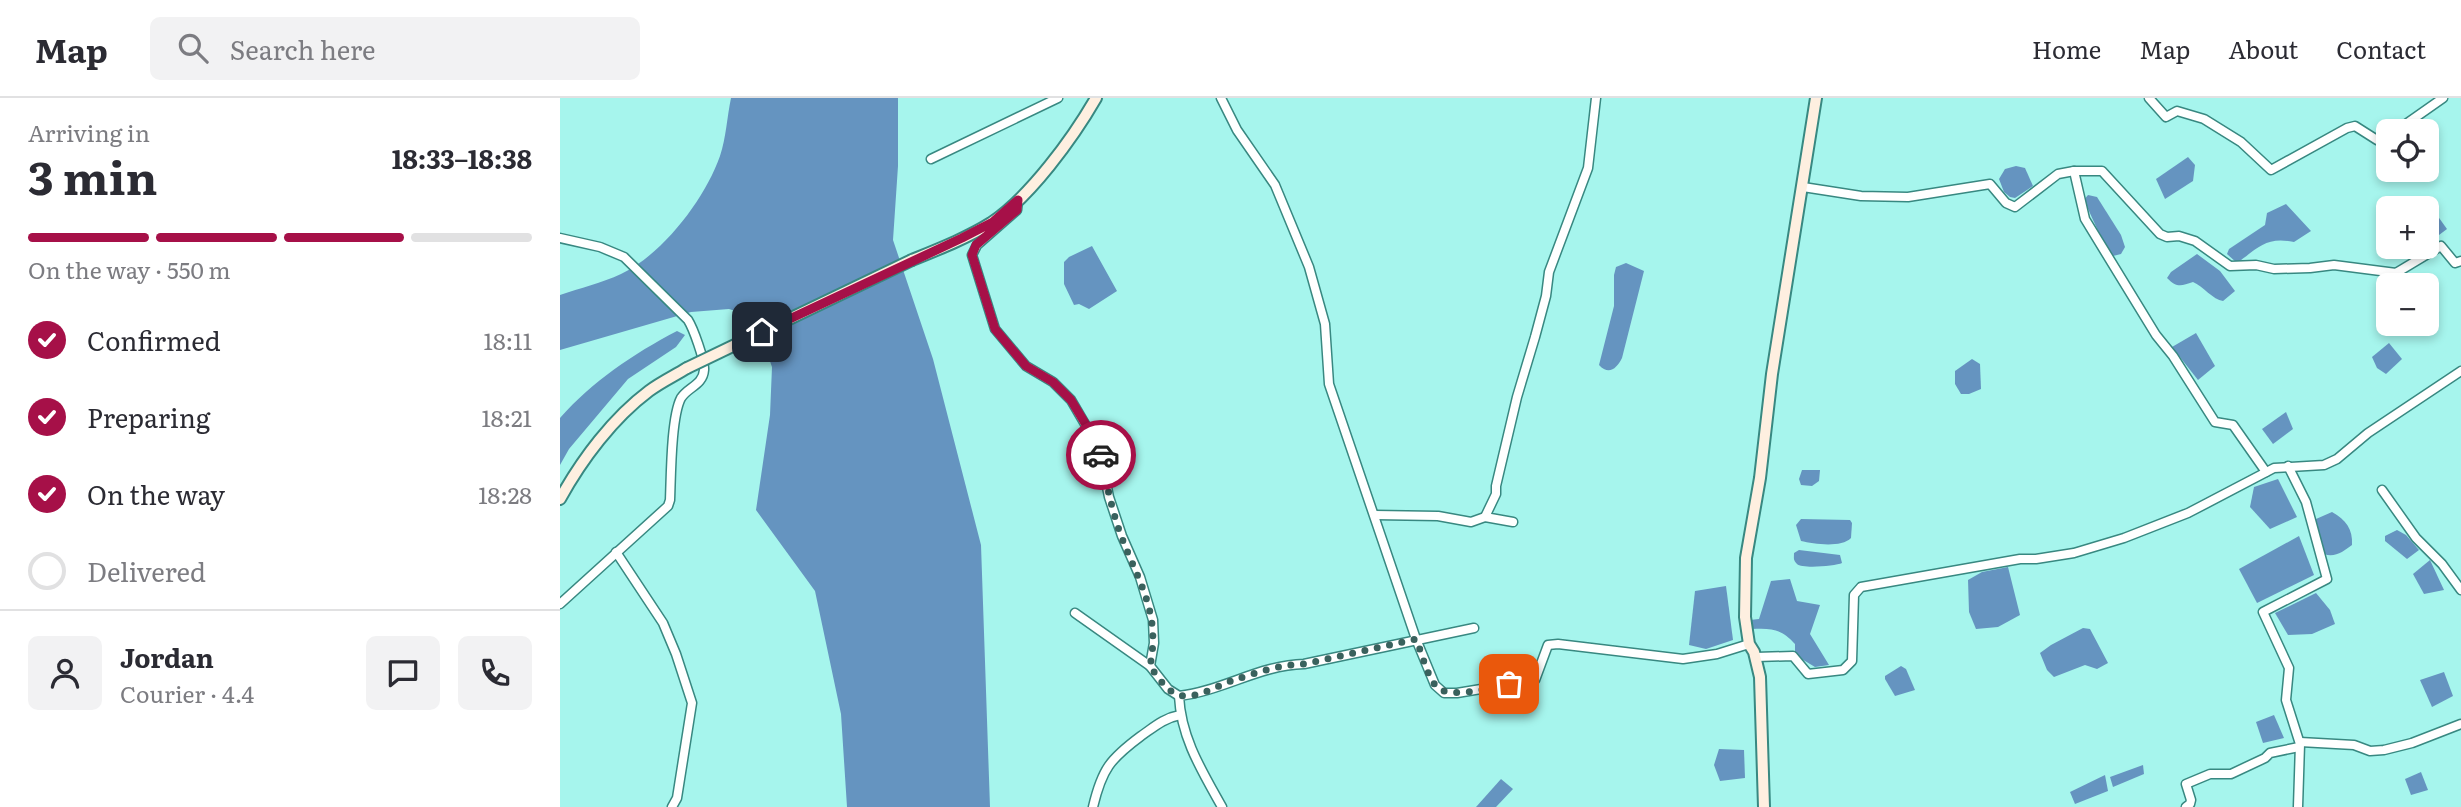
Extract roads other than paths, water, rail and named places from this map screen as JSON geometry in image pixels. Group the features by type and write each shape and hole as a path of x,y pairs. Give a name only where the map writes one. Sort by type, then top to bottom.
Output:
{"main road":[{"path":"560,499 608,430 650,391 687,368 993,222 1018,200 1059,154 1096,98"},
{"path":"1764,807 1760,677 1749,644 1745,617 1746,558 1816,98"}],"street":[{"path":"931,159 1058,98"},
{"path":"1221,98 1237,130 1275,185 1310,267 1325,324 1329,384 1416,639 1435,685 1444,693 1457,693 1535,680 1548,645 1558,643 1683,659 1717,654 1749,644"},
{"path":"1485,517 1496,494 1549,272 1588,169 1596,98"},
{"path":"2149,98 2166,117 2177,111 2204,119 2241,142 2271,170 2347,128 2355,126 2376,139"},
{"path":"2413,119 2443,98"},
{"path":"1803,187 1861,196 1908,197 1990,184 2006,202 2015,206 2059,174 2102,171 2160,234 2167,237 2179,236 2195,242 2230,266 2256,265 2274,269 2334,265 2396,272 2441,246 2455,263 2461,261"},
{"path":"2074,172 2085,219 2155,335 2173,356 2215,422 2233,425 2266,472"},
{"path":"1018,200 1017,210 976,245 972,255 995,329 1026,366 1053,382 1071,400 1100,448 1109,497 1140,577 1153,620 1154,643 1150,666"},
{"path":"560,238 600,247 624,257 688,320 696,332 704,373 701,381 680,399 671,461 670,500 664,510 560,604"},
{"path":"1755,657 1793,656 1808,674 1843,670 1852,662 1854,595 1861,587 2020,559 2074,553 2124,538 2188,513 2274,468 2323,465 2337,459 2368,433 2461,371"},
{"path":"2288,466 2306,502 2327,579 2263,612 2289,668 2286,700 2300,744 2298,807"},
{"path":"2382,489 2416,538 2442,564 2461,590"},
{"path":"1375,515 1438,516 1471,522 1485,517 1513,522"},
{"path":"616,552 663,623 692,703 677,799 672,807"},
{"path":"1075,613 1150,666 1168,689 1179,696 1201,694 1229,681 1293,664 1304,664 1474,628"},
{"path":"1179,696 1184,735 1222,807"},
{"path":"1093,807 1099,783 1115,755 1159,722 1180,715"},
{"path":"2186,807 2191,800 2186,784 2210,774 2231,774 2270,753 2300,744 2354,744 2370,751 2384,750 2412,743 2461,724"}],"water":[{"path":"731,98 898,98 898,166 893,240 933,359 981,545 990,807 847,807 841,714 815,591 756,510 770,415 772,367 762,338 745,314 729,309 691,312 560,350 560,295 614,277 637,265 681,224 704,190 720,156"},
{"path":"2188,157 2195,165 2193,181 2165,199 2156,179"},
{"path":"2016,166 2025,168 2033,186 2015,198 2004,192 1999,179 2005,169"},
{"path":"2088,195 2097,197 2121,235 2125,247 2121,254 2113,256 2108,253 2084,200"},
{"path":"2286,204 2311,231 2294,242 2269,242 2237,263 2227,254 2229,249 2265,225 2267,213"},
{"path":"2439,218 2447,229 2439,235"},
{"path":"1092,246 1117,291 1089,309 1079,304 1074,305 1064,284 1064,262"},
{"path":"2197,254 2220,271 2235,291 2223,301 2193,282 2179,285 2167,278 2171,272"},
{"path":"1626,263 1644,271 1622,358 1615,368 1606,370 1599,365 1614,306 1614,275 1616,267"},
{"path":"677,331 685,335 676,347 628,379 569,449 560,465 560,418 614,369"},
{"path":"2196,333 2215,366 2198,380 2172,347"},
{"path":"2389,343 2402,359 2386,374 2377,368 2372,357"},
{"path":"1972,359 1980,364 1981,389 1961,394 1955,384 1955,371"},
{"path":"2286,412 2293,429 2273,444 2262,429"},
{"path":"1802,470 1820,470 1819,481 1812,486 1801,485 1799,479"},
{"path":"2278,479 2297,517 2270,529 2250,507 2254,487"},
{"path":"2332,512 2348,526 2352,545 2339,553 2328,555 2324,554 2312,524 2316,519"},
{"path":"1801,519 1850,520 1851,538 1834,544 1801,541 1796,525"},
{"path":"2397,530 2406,535 2419,550 2407,559 2385,541 2385,536"},
{"path":"2299,536 2314,575 2257,603 2239,569"},
{"path":"1799,550 1840,555 1842,563 1800,566 1794,558 1794,553"},
{"path":"2430,560 2444,590 2424,594 2413,574"},
{"path":"2008,567 2020,615 1998,627 1976,629 1969,612 1968,580 1982,572"},
{"path":"1790,579 1797,601 1820,605 1810,634 1829,665 1815,667 1795,655 1795,644 1781,632 1752,629 1750,620 1759,619 1771,581"},
{"path":"1726,586 1733,640 1706,649 1689,645 1695,591"},
{"path":"2316,593 2330,610 2335,624 2312,634 2288,635 2275,613"},
{"path":"2083,628 2090,629 2108,663 2097,669 2085,665 2054,677 2047,670 2040,653"},
{"path":"1901,666 1906,669 1915,690 1895,696 1885,676"},
{"path":"2444,672 2453,696 2432,707 2420,680"},
{"path":"2274,715 2284,738 2263,743 2256,722"},
{"path":"1719,749 1744,750 1745,778 1720,781 1714,765"},
{"path":"2143,765 2144,774 2113,787 2110,777"},
{"path":"2421,772 2428,790 2411,795 2405,779"},
{"path":"2105,775 2108,791 2075,804 2070,792"},
{"path":"1501,779 1513,789 1496,807 1476,807"}]}
